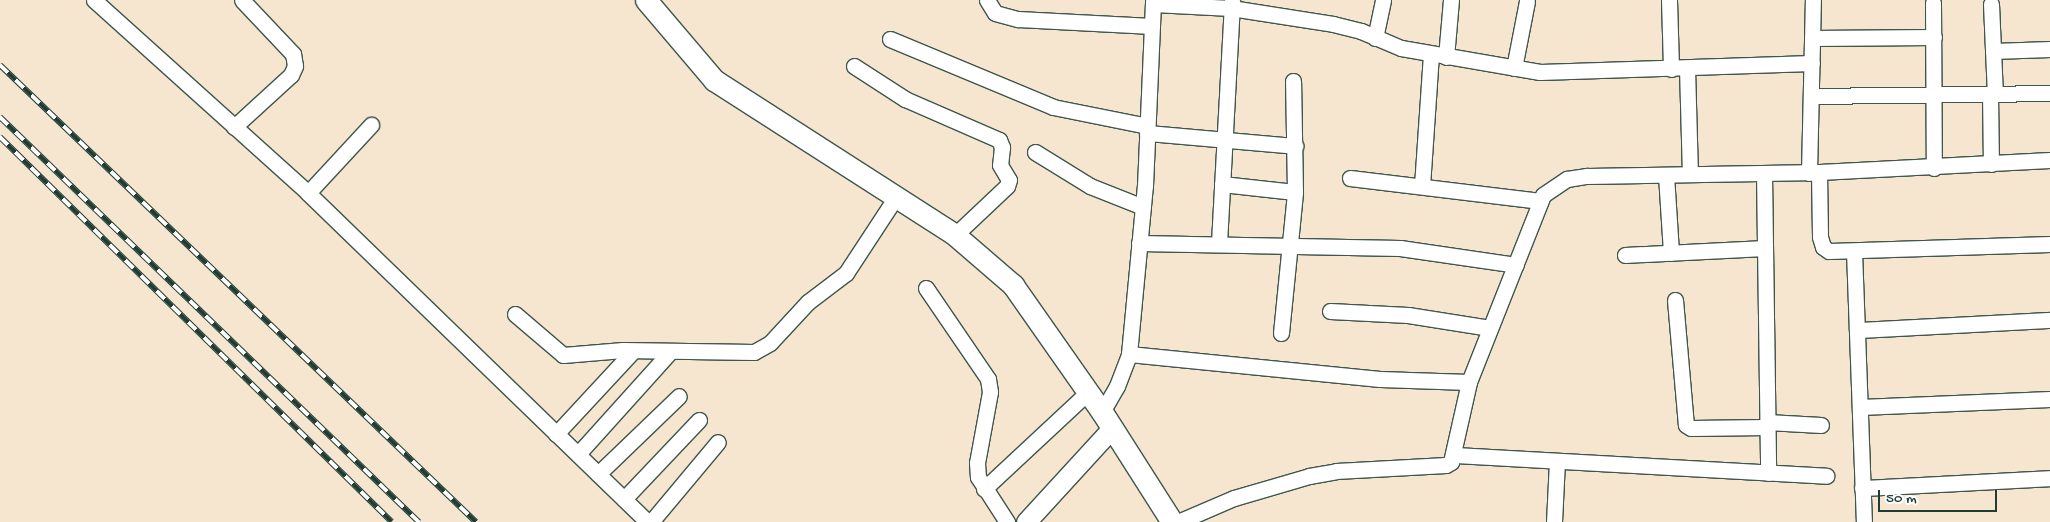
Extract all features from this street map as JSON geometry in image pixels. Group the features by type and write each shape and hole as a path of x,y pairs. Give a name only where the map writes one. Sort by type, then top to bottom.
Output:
{"main road":[{"path":"646,0 714,80 766,116 955,235 1013,285 1107,420 1172,522"}],"street":[{"path":"94,0 308,193 649,522 718,442"},
{"path":"234,127 291,75 295,66 293,54 242,0"},
{"path":"987,0 995,12 1018,19 1152,26"},
{"path":"1375,38 1383,0"},
{"path":"1446,57 1451,0"},
{"path":"1669,0 1671,69"},
{"path":"1813,0 1811,96 1814,172 1820,237 1823,247 1829,251 1854,251 2050,244"},
{"path":"1514,68 1527,1"},
{"path":"1026,522 1107,420 1128,354 1143,207 1153,2 1232,4 1334,24 1401,48 1514,68 1575,73 1812,63"},
{"path":"1933,3 1936,96 1934,168"},
{"path":"1219,244 1232,4"},
{"path":"1990,164 1993,51 1991,4"},
{"path":"1812,38 1934,37"},
{"path":"890,39 1053,107 1147,130 1224,140 1295,146"},
{"path":"1993,51 2050,49"},
{"path":"1422,186 1431,54"},
{"path":"854,66 905,99 999,140 1002,148 1000,165 1009,180 1007,186 955,235"},
{"path":"1687,68 1690,174"},
{"path":"1281,333 1292,244 1295,192 1293,80"},
{"path":"1811,96 1936,96 2050,92"},
{"path":"308,193 371,125"},
{"path":"1035,152 1090,186 1143,207"},
{"path":"1178,522 1234,498 1309,476 1336,471 1446,465 1455,455 1469,382 1541,201 1554,185 1567,179 1934,168 2050,160"},
{"path":"1764,173 1768,473"},
{"path":"1666,175 1671,253"},
{"path":"1350,178 1541,201"},
{"path":"1222,184 1295,192"},
{"path":"515,314 563,355 633,351 733,354 762,349 815,296 838,281 896,197"},
{"path":"1139,243 1292,244 1400,248 1516,264"},
{"path":"1625,255 1765,248"},
{"path":"1854,251 1864,522"},
{"path":"926,288 988,379 990,392 977,463 984,489 1007,522"},
{"path":"1675,300 1686,424 1691,428 1767,424 1821,425"},
{"path":"1330,311 1408,315 1490,328"},
{"path":"1857,330 2050,320"},
{"path":"556,434 633,351"},
{"path":"578,454 670,352"},
{"path":"1128,354 1380,379 1469,382"},
{"path":"984,489 1088,392"},
{"path":"598,474 679,396"},
{"path":"1860,407 2050,399"},
{"path":"624,499 699,420"},
{"path":"1455,455 1826,476"},
{"path":"1554,522 1557,461"},
{"path":"1862,488 2050,478"}],"railway":[{"path":"0,65 476,522"},
{"path":"0,117 419,522"},
{"path":"0,137 392,522"}]}
